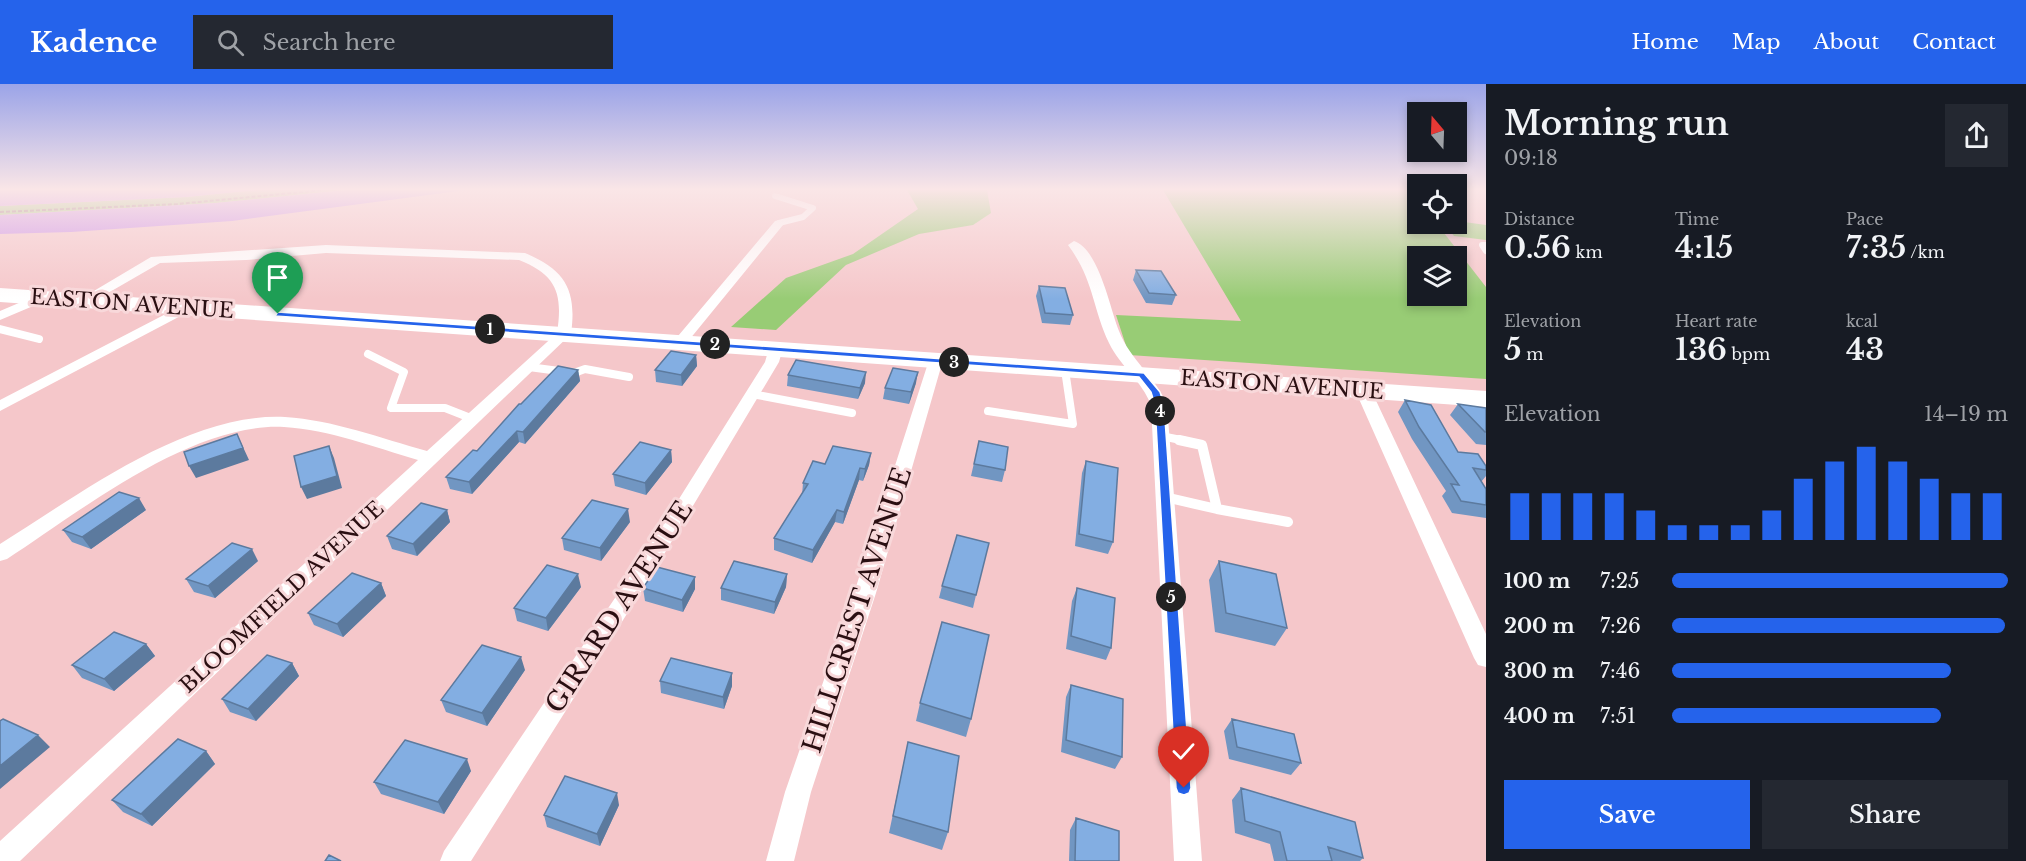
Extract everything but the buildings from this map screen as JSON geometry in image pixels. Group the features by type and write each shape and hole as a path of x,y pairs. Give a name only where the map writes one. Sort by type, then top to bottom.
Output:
{"main road":[{"name":"EASTON AVENUE","path":"0,295 1486,399"}],"street":[{"path":"680,342 777,226"},
{"path":"1074,245 1087,261 1117,344 1156,392 1159,405 1188,861"},
{"path":"84,301 151,261 160,259 246,256 326,249 390,253 510,254 541,263 554,274 563,287 568,313 564,334"},
{"path":"0,316 40,298"},
{"path":"0,406 185,308"},
{"name":"BLOOMFIELD AVENUE","path":"0,860 564,334"},
{"name":"GIRARD AVENUE","path":"454,861 647,566 772,362 776,348"},
{"name":"HILLCREST AVENUE","path":"780,861 798,792 865,593 936,360"},
{"path":"1363,390 1486,658"},
{"path":"0,554 147,460 170,449 228,430 281,422 331,428 430,458"}],"lane":[{"path":"1486,245 1482,245 1486,251"},
{"path":"0,329 39,339"},
{"path":"368,354 404,372 391,408 445,408 473,419"},
{"path":"529,367 574,373 585,369 629,377"},
{"path":"988,411 1073,424 1065,370"},
{"path":"752,394 852,412"},
{"path":"1161,436 1202,445 1218,509"},
{"path":"1165,497 1288,522"}],"green space":[{"path":"893,226 965,226 919,234 846,265 776,330 731,327 786,278 853,254"},
{"path":"1185,226 1407,226 1407,234 1445,234 1454,246 1407,246 1407,306 1467,306 1467,263 1486,287 1486,379 1129,355 1116,315 1241,321"},
{"path":"1467,226 1486,226 1486,240 1452,234 1467,234"}],"shaded area":[{"path":"0,226 155,226 71,232 0,234"}],"route":[{"path":"278,314 1141,375 1156,392 1159,405 1184,788"}]}
